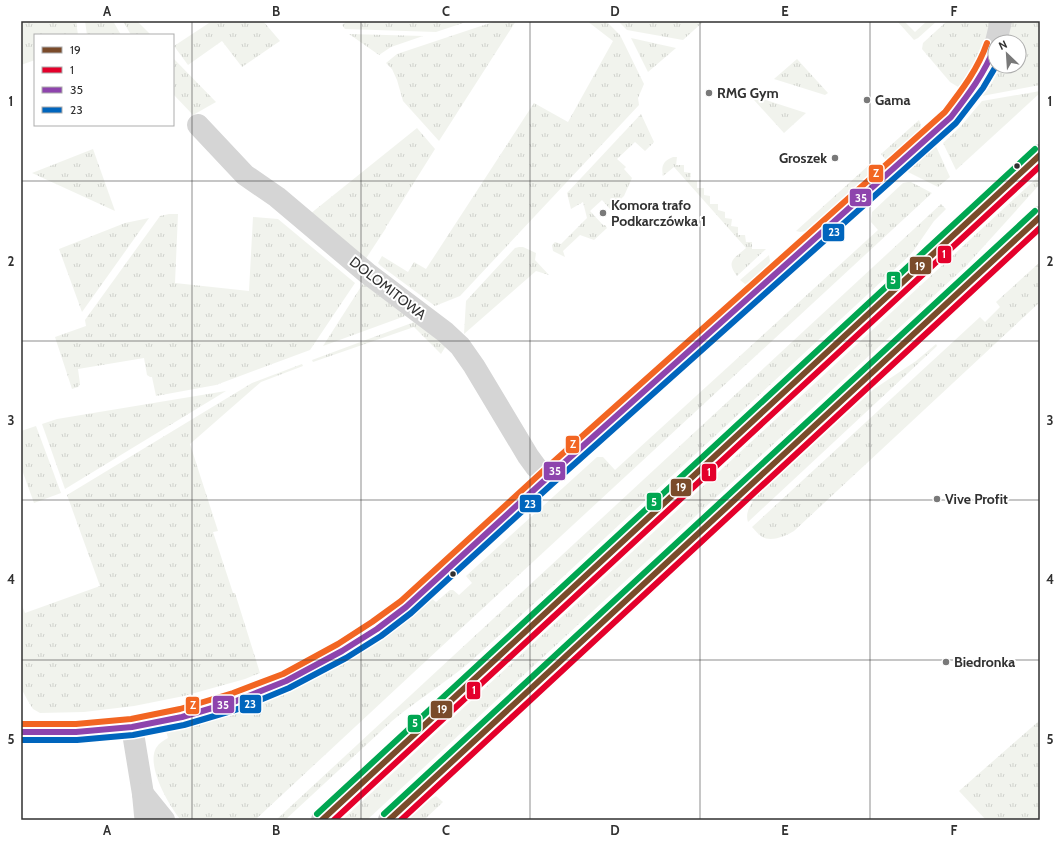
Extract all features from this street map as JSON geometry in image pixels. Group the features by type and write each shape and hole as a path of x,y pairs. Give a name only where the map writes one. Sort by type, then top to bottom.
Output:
{"main road":[{"path":"322,820 1040,155"},
{"path":"389,820 1040,217"}],"street":[{"path":"998,34 1001,21"},
{"path":"21,732 76,732 132,728 182,717 236,701 286,681 342,651 377,629 406,607 547,478 951,116 975,86 987,66"},
{"name":"DOLOMITOWA","path":"198,125 245,175 277,197 366,273 445,332 460,346 474,366 528,456 547,478"},
{"path":"132,728 143,794 144,815 146,820"},
{"path":"143,794 164,820"}],"green space":[{"path":"21,21 76,21 78,34 34,34 34,60 21,65"},
{"path":"85,21 113,21 120,34 87,34"},
{"path":"123,21 137,21 150,34 130,34"},
{"path":"212,21 263,21 280,41 242,67 222,41 188,65 174,46"},
{"path":"347,21 469,21 436,32 345,29 342,25"},
{"path":"496,21 516,21 439,141 403,101 397,80 392,69 386,63 397,54"},
{"path":"587,21 606,21 620,35 644,84 638,98 639,105 460,296 435,306 378,263 382,256 408,272 414,262 426,269 534,103 568,122 613,41"},
{"path":"618,21 704,21 683,40 627,30"},
{"path":"897,21 904,21 915,32 927,21 937,21 914,40"},
{"path":"947,21 991,21 987,38 979,56 969,74 958,87 950,82 922,49 923,43"},
{"path":"1011,21 1040,21 1040,85 982,96 997,74 1027,74 1027,34 1009,34"},
{"path":"349,34 423,36 391,47 379,55"},
{"path":"631,38 676,48 648,72"},
{"path":"174,59 216,102 193,115 174,95"},
{"path":"797,59 828,93 825,95 774,79"},
{"path":"1040,91 1040,93 956,170 943,143 961,126 982,101"},
{"path":"756,97 806,113 784,133 754,100"},
{"path":"641,114 654,142 645,151 635,142 617,159 626,167 624,169 632,178 624,196 610,209 602,200 590,211 607,228 594,240 580,235 563,251 565,257 553,251 552,245 555,242 561,244 587,218 583,202 571,209 567,193"},
{"path":"919,120 921,125 920,130 886,160 881,154"},
{"path":"417,128 435,149 365,260 310,214"},
{"path":"935,144 950,177 938,187 906,171"},
{"path":"93,149 115,211 32,173"},
{"path":"673,157 677,157 676,165 684,165 684,172 691,173 690,180 697,181 697,188 704,188 704,195 710,196 710,204 718,204 718,210 725,212 725,218 732,219 731,226 738,227 738,235 745,235 746,242 752,242 752,249 766,249 737,276 733,271 732,263 735,257 746,248 674,167 663,176 662,169 665,162"},
{"path":"870,164 875,170 807,231 796,231"},
{"path":"1040,175 1040,184 966,266 367,820 342,820"},
{"path":"911,182 932,193 255,820 181,820 160,786 154,765 156,748 160,743 168,738 166,731 252,707 282,694 331,670 368,647 414,613 431,598 436,602 450,590 453,590 459,595 472,583 466,576 597,457 603,457 615,470 878,230 871,222 872,212 903,183"},
{"path":"941,204 946,209 934,221 910,255 551,588 470,662 392,721 285,820 276,820"},
{"path":"178,214 175,283 249,291 253,217 278,219 355,283 310,350 216,385 156,396 152,377 147,375 144,358 78,369 80,384 78,387 72,389 55,337 86,326 85,320 160,216"},
{"path":"149,218 82,312 59,249 125,223"},
{"path":"523,247 536,253 535,260 549,275 536,271 464,334 466,301 515,248"},
{"path":"769,255 770,261 768,265 749,283 745,284 740,280"},
{"path":"1040,262 1040,302 794,531 782,537 769,539 761,536 752,527 980,317 985,322 1000,307 996,302"},
{"path":"364,282 408,315 323,346"},
{"path":"417,321 447,344 441,354 414,327 313,362 312,360"},
{"path":"936,344 937,346 748,522 748,513 754,499 874,389 916,361"},
{"path":"302,364 303,366 261,382 190,444 218,531 213,532 233,593 235,593 260,673 245,679 184,696 134,706 84,712 40,713 33,709 21,688 21,603 25,613 100,586 67,495 252,383"},
{"path":"226,391 65,489 42,424 57,419"},
{"path":"36,426 61,493 34,503 21,467 21,431"},
{"path":"1040,720 1040,820 986,820 959,791"},
{"path":"436,796 443,802 424,820 408,820 431,799"}],"transit line":[{"name":"Z","path":"21,724 76,724 131,719 180,709 233,693 283,674 338,644 372,622 401,601 542,472 945,112 979,62 987,43"},
{"name":"35","path":"21,732 76,732 132,727 182,717 236,701 286,681 342,651 377,629 406,607 547,478 951,117 970,92 987,64"},
{"name":"23","path":"21,740 77,740 133,735 184,725 238,709 289,688 346,658 381,636 411,613 552,484 956,123 983,88 991,74"},
{"name":"5","path":"317,814 1035,149"},
{"name":"19","path":"322,820 1040,155"},
{"name":"1","path":"334,820 1040,166"},
{"name":"5","path":"384,814 1035,211"},
{"name":"19","path":"389,820 1040,217"},
{"name":"1","path":"401,820 1040,228"}],"place":[{"name":"RMG Gym","path":"709,93"},
{"name":"Gama","path":"867,100"},
{"name":"Groszek","path":"835,158"},
{"name":"Komora trafo Podkarczówka 1","path":"603,213"},
{"name":"Vive Profit","path":"937,499"},
{"name":"Biedronka","path":"946,662"}]}
